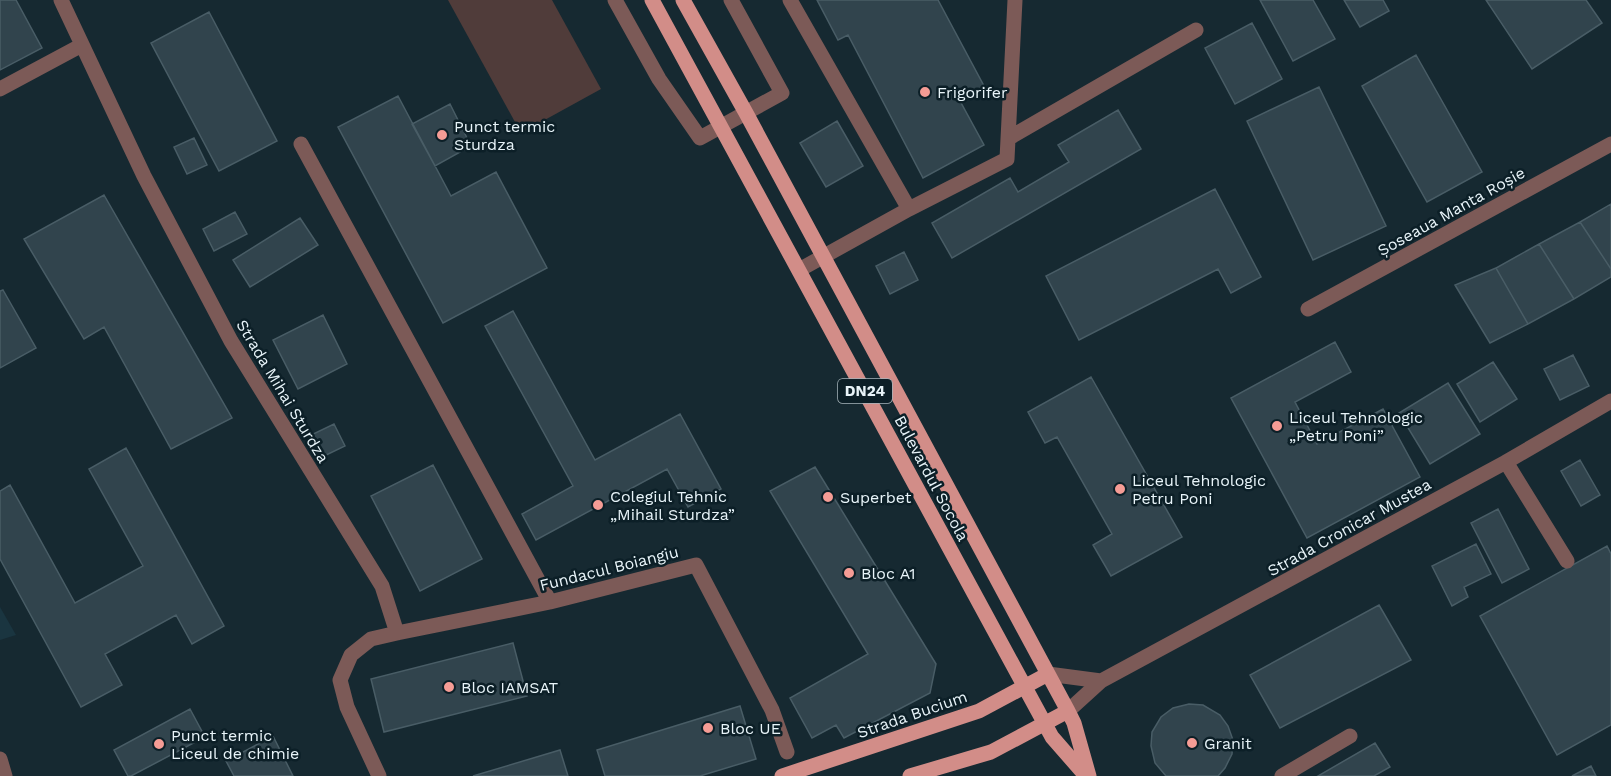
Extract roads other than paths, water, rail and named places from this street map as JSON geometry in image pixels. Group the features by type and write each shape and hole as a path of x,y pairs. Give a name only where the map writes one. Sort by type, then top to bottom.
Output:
{"main road":[{"name":"Bulevardul Socola","path":"652,0 1052,737 1088,776"},
{"name":"Bulevardul Socola","path":"683,0 1068,711 1074,723 1088,776"},
{"name":"Strada Bucium","path":"782,776 979,711 1048,674"},
{"path":"910,776 991,752 1068,711"}],"street":[{"name":"Strada Mihai Sturdza","path":"61,0 144,176 231,341 382,586 397,633"},
{"path":"615,0 659,79 700,138 782,93 731,0"},
{"path":"790,0 909,209"},
{"path":"799,270 909,209 1007,159 1015,0"},
{"path":"1009,138 1196,30"},
{"path":"0,88 82,45"},
{"path":"301,144 550,602"},
{"name":"Șoseaua Manta Roșie","path":"1308,309 1611,144"},
{"name":"Strada Cronicar Mustea","path":"1068,711 1101,681 1506,462 1611,401"},
{"path":"1506,462 1567,561"},
{"name":"Fundacul Boiangiu","path":"397,633 550,602 696,565 772,710 787,752"},
{"path":"379,776 347,707 340,680 351,655 371,639 397,633"},
{"path":"1048,674 1101,681"},
{"path":"1282,776 1350,736"},
{"path":"0,759 5,776"}],"place":[{"name":"Frigorifer","path":"925,92"},
{"name":"Punct termic Sturdza","path":"442,135"},
{"name":"Liceul Tehnologic „Petru Poni”","path":"1277,426"},
{"name":"Liceul Tehnologic Petru Poni","path":"1120,489"},
{"name":"Superbet","path":"828,497"},
{"name":"Colegiul Tehnic „Mihail Sturdza”","path":"598,505"},
{"name":"Bloc A1","path":"849,573"},
{"name":"Bloc IAMSAT","path":"449,687"},
{"name":"Bloc UE","path":"708,728"},
{"name":"Granit","path":"1192,743"},
{"name":"Punct termic Liceul de chimie","path":"159,744"}]}
